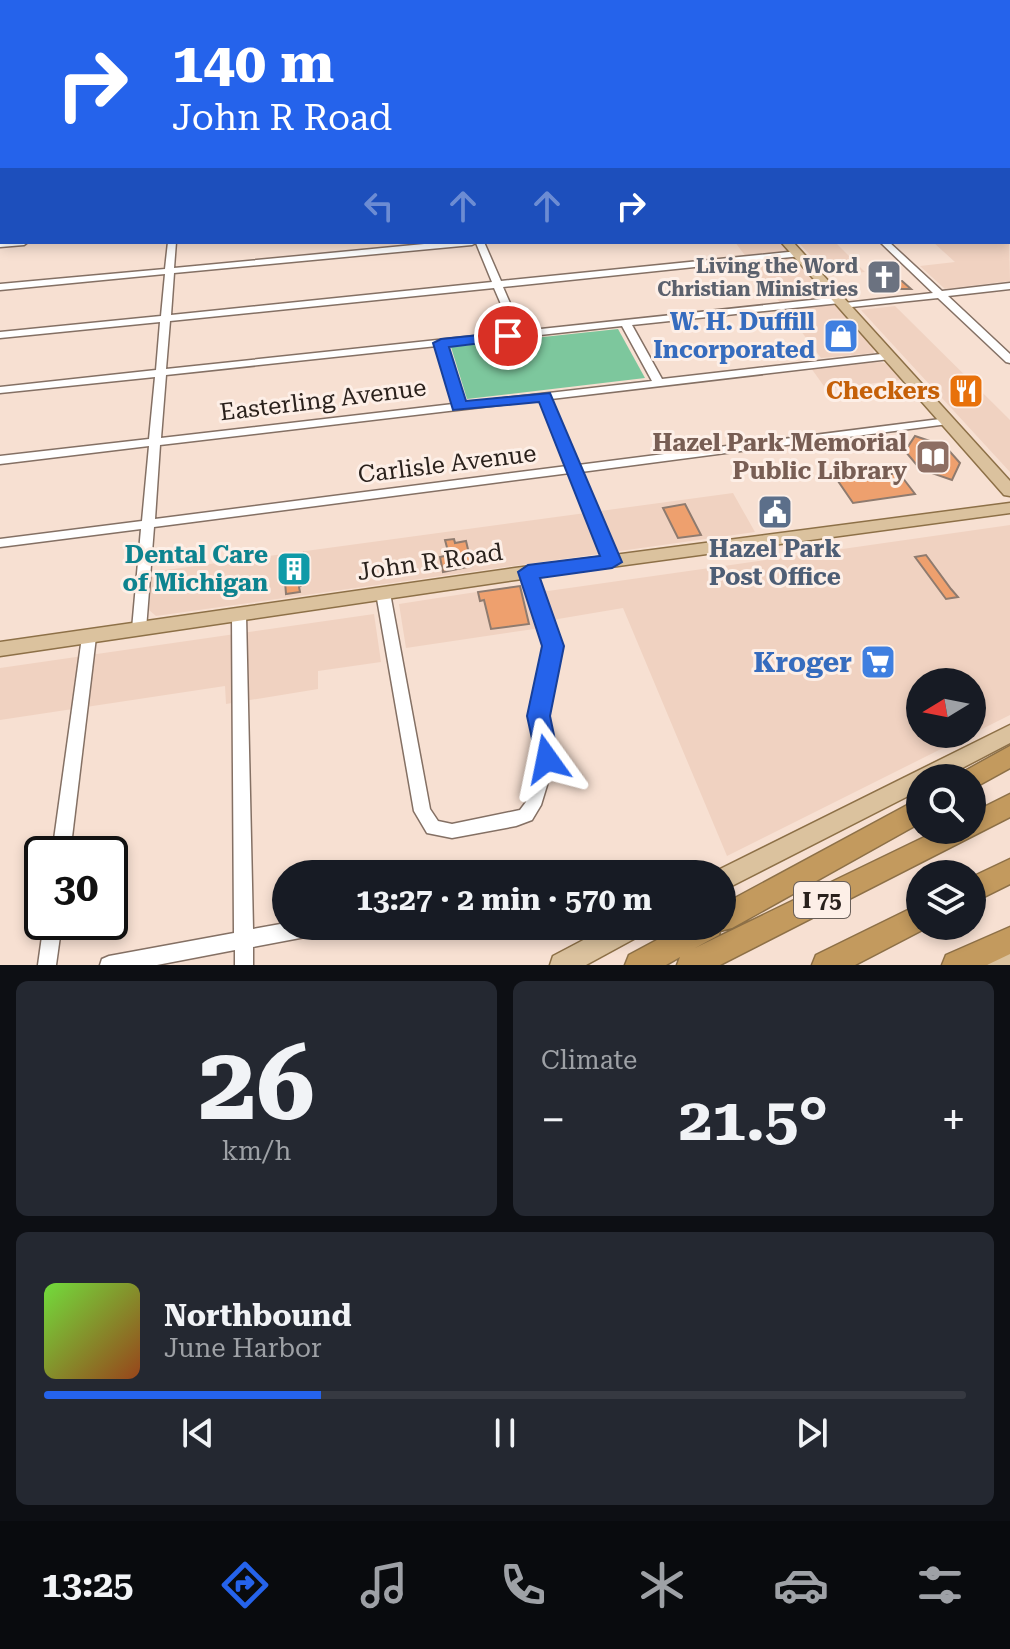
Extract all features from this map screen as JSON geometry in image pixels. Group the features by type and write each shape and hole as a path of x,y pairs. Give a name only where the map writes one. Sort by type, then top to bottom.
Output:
{"highway":[{"path":"986,771 1010,756"},
{"path":"986,818 1010,805"},
{"path":"736,911 906,819"},
{"name":"I 75","path":"691,965 936,844"},
{"path":"986,884 1010,871"},
{"name":"I 75","path":"826,965 906,924"},
{"path":"639,965 684,940"},
{"path":"956,965 1010,940"}],"main road":[{"path":"789,244 1010,491"},
{"name":"John R Road","path":"0,649 528,572 1010,508"},
{"path":"951,764 1010,733"},
{"path":"736,873 906,787"},
{"path":"562,965 608,940"},
{"path":"999,965 1010,959"}],"street":[{"path":"742,0 752,0"},
{"path":"139,629 172,244"},
{"path":"0,287 450,244"},
{"path":"481,244 519,335"},
{"path":"886,244 1010,360"},
{"path":"0,335 798,254"},
{"path":"0,390 1010,286"},
{"path":"626,324 659,383"},
{"path":"441,343 459,407"},
{"name":"Easterling Avenue","path":"0,460 890,356"},
{"path":"545,397 612,562"},
{"name":"Carlisle Avenue","path":"0,543 948,421"},
{"path":"383,593 422,811 433,828 452,831 516,819 531,810 547,759 538,716 553,646 528,572"},
{"path":"239,615 244,965"},
{"path":"63,836 89,637"},
{"path":"109,965 272,934"},
{"path":"47,965 50,940"}],"shaded area":[{"path":"736,244 781,244 873,347 874,353 821,358"},
{"path":"800,244 837,244 865,272 830,276"},
{"path":"935,244 1009,244 1010,281 945,289 920,266 955,262"},
{"path":"895,306 1010,420 1010,472 861,310"},
{"path":"880,362 888,364 901,380 826,389 811,368"},
{"path":"733,493 755,532 156,616 149,610 151,572"},
{"path":"1010,525 1010,715 986,727 986,668 906,668 906,748 943,748 727,856 623,608 558,619 534,629 406,648 399,604 521,585 548,591"},
{"path":"374,614 381,662 318,671 318,689 226,704 225,686 0,720 0,668"}],"green space":[{"path":"618,329 645,378 467,399 451,347"}],"building":[{"name":"Living the Word Christian Ministries","path":"887,272 911,289 888,289 873,274"},
{"name":"Hazel Park Memorial Public Library","path":"915,436 945,446 960,463 952,480 920,469 905,451"},
{"path":"899,473 915,494 853,503 838,481"},
{"path":"685,504 701,535 678,538 663,508"},
{"path":"454,539 455,543 466,541 472,566 443,572 440,557 449,555 445,540"},
{"name":"Dental Care of Michigan","path":"303,553 305,583 299,587 300,592 286,594 283,556"},
{"path":"926,555 958,597 946,599 915,557"},
{"path":"520,586 529,624 491,629 484,600 480,601 478,592"}],"place":[{"name":"Living the Word Christian Ministries","path":"884,277"},
{"name":"W. H. Duffill Incorporated","path":"841,336"},
{"name":"Checkers","path":"966,391"},
{"name":"Hazel Park Memorial Public Library","path":"933,457"},
{"name":"Hazel Park Post Office","path":"775,512"},
{"name":"Dental Care of Michigan","path":"294,569"},
{"name":"Kroger","path":"878,662"}],"route":[{"path":"508,336 441,343 459,407 545,397 612,562 528,572 553,646 538,716 547,759"}]}
